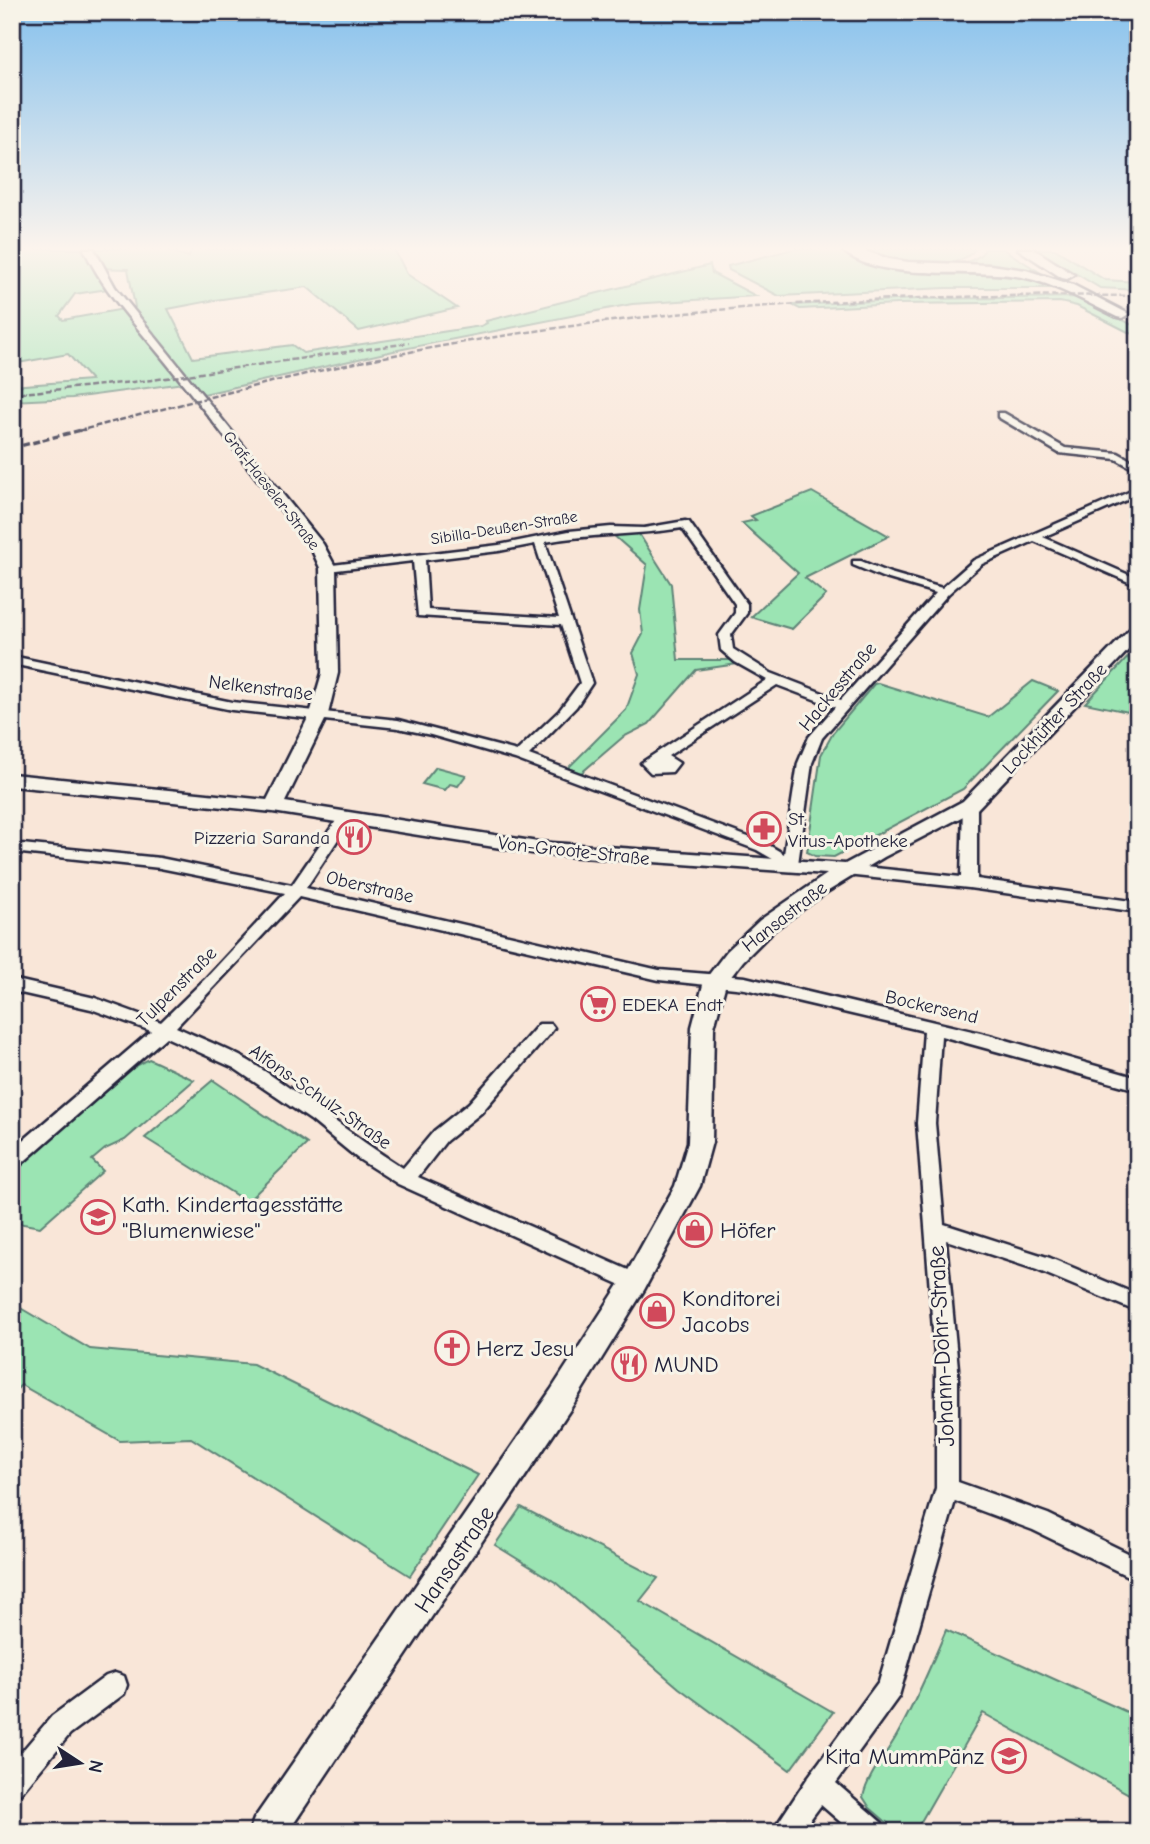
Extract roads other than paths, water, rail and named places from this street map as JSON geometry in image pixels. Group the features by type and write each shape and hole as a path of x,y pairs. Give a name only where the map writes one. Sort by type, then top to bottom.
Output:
{"street":[{"name":"Graf-Haeseler-Straße","path":"151,335 318,547 328,568 330,673 319,714 273,806"},
{"path":"1001,415 1063,451 1118,456 1138,468"},
{"name":"Hackesstraße","path":"790,864 805,763 816,737 841,705 944,592 978,562 1138,491"},
{"name":"Sibilla-Deußen-Straße","path":"328,568 419,558 611,530 644,531 685,525 741,604 741,613 725,635 727,650 738,660 777,679 841,705"},
{"path":"1033,537 1137,583"},
{"path":"539,540 586,684 560,720 524,751 762,847 790,864"},
{"path":"419,558 422,613 567,622"},
{"path":"857,563 886,575 944,592"},
{"name":"Lockhütter Straße","path":"846,870 970,805 1138,630"},
{"name":"Nelkenstraße","path":"12,660 232,706 398,724 504,751 512,742 524,751"},
{"path":"659,757 777,679"},
{"name":"Von-Groote-Straße","path":"12,780 273,806 538,848 687,860 790,864 969,883 1138,906"},
{"path":"969,883 970,805"},
{"name":"Tulpenstraße","path":"12,1161 164,1029 297,890 345,818"},
{"name":"Oberstraße","path":"12,847 160,863 297,890 659,975 715,981"},
{"name":"Hansastraße","path":"267,1832 509,1478 635,1282 687,1185 700,1142 703,1027 715,981 767,925 846,870"},
{"name":"Bockersend","path":"715,981 745,983 989,1041 1138,1084"},
{"name":"Alfons-Schulz-Straße","path":"12,985 95,1004 164,1029 240,1064 405,1179 580,1255 635,1282"},
{"path":"405,1179 440,1136 475,1108 545,1028"},
{"name":"Johann-Dohr-Straße","path":"785,1832 890,1687 947,1488 947,1368 926,1123 933,1028"},
{"path":"935,1229 1043,1264 1138,1304"},
{"path":"947,1488 1040,1522 1138,1570"},
{"path":"12,1784 61,1725 115,1685"},
{"path":"818,1785 873,1832"}],"railway":[{"path":"78,431 330,369 510,335"},
{"path":"12,394 152,380 409,343"},
{"path":"12,448 85,429"}],"place":[{"name":"St. Vitus-Apotheke","path":"764,829"},
{"name":"Pizzeria Saranda","path":"354,837"},
{"name":"EDEKA Endt","path":"598,1004"},
{"name":"Kath. Kindertagesstätte \"Blumenwiese\"","path":"98,1217"},
{"name":"Höfer","path":"695,1230"},
{"name":"Konditorei Jacobs","path":"657,1311"},
{"name":"Herz Jesu","path":"452,1348"},
{"name":"MUND","path":"629,1364"},
{"name":"Kita MummPänz","path":"1009,1756"}]}
